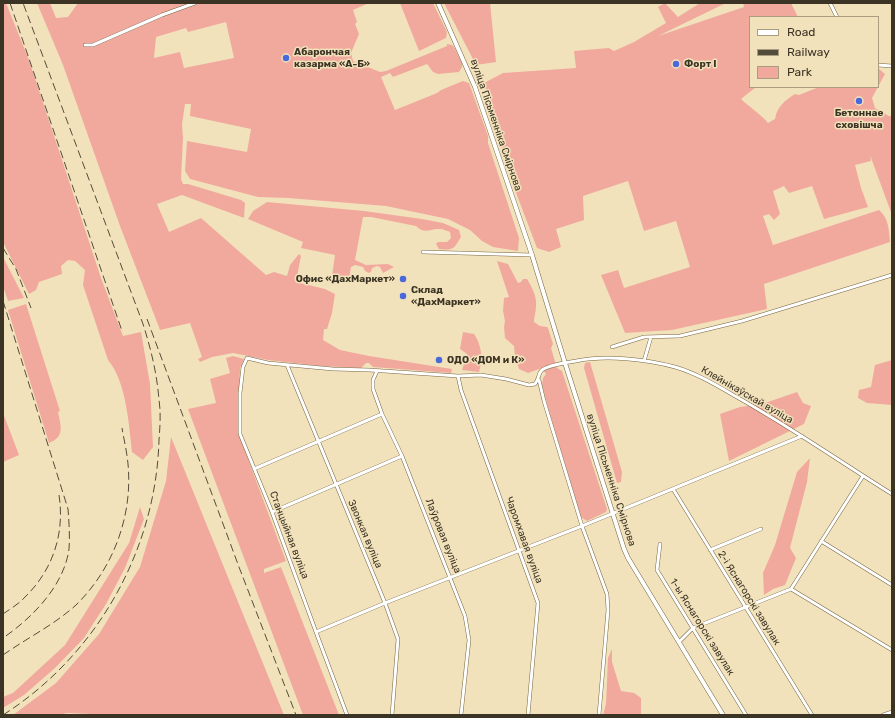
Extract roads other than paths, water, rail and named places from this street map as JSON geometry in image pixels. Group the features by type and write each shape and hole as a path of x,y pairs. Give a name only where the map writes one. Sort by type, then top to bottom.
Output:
{"main road":[{"name":"вуліца Пісьменніка Смірнова","path":"438,3 461,52 475,87 532,255 628,558 723,715"}],"street":[{"path":"85,45 93,45 162,15 196,3"},
{"path":"830,3 836,16"},
{"path":"879,65 892,66"},
{"path":"423,252 532,255"},
{"path":"612,346 644,337 680,336 742,321 892,275"},
{"path":"644,361 651,337"},
{"name":"Станцыйная вуліца","path":"287,365 268,363 247,358 243,367 240,393 240,434 272,512 347,715"},
{"name":"Клейнікаўскай вуліца","path":"539,380 541,372 545,369 565,363 592,358 644,361 675,367 699,376 751,405 892,494"},
{"path":"287,365 458,376 481,375 529,385 535,384 539,380 582,526 607,594 608,610 599,715"},
{"name":"Звонкая вуліца","path":"287,365 398,639 392,715"},
{"name":"Лаўровая вуліца","path":"377,371 373,380 373,389 382,414 402,456 465,616 469,640 461,715"},
{"name":"Чаромхавая вуліца","path":"458,376 461,390 538,603 528,715"},
{"path":"254,469 382,414"},
{"name":"Клейнікаўскай вуліца","path":"316,632 613,514 802,436"},
{"path":"272,512 402,456"},
{"path":"679,642 693,628 791,589 862,476"},
{"name":"2-і Яснагорскі завулак","path":"673,489 812,715"},
{"path":"710,550 761,529"},
{"path":"821,541 892,585"},
{"name":"1-ы Яснагорскі завулак","path":"660,544 657,570 746,715"},
{"path":"791,589 892,650"},
{"path":"885,715 892,712"}],"railway":[{"path":"10,3 122,331"},
{"path":"3,715 37,690 67,662 93,631 115,596 133,560 147,521 155,481 160,420 160,405 155,371 143,324 23,3"},
{"path":"3,248 16,269 31,308"},
{"path":"3,301 68,509 69,524 69,549 61,576 54,588 35,611 3,638"},
{"path":"147,319 239,567 296,715"},
{"path":"3,655 50,625 76,605 89,591 110,558 124,522 129,484 128,464 122,428"},
{"path":"3,614 20,602 35,586 50,563 55,550 60,523 59,495"}],"place":[{"name":"Абарончая казарма «А-Б»","path":"286,58"},
{"name":"Форт I","path":"676,64"},
{"name":"Бетоннае сховішча","path":"859,101"},
{"name":"Офис «ДахМаркет»","path":"403,279"},
{"name":"Склад «ДахМаркет»","path":"403,296"},
{"name":"ОДО «ДОМ и К»","path":"439,360"}]}
